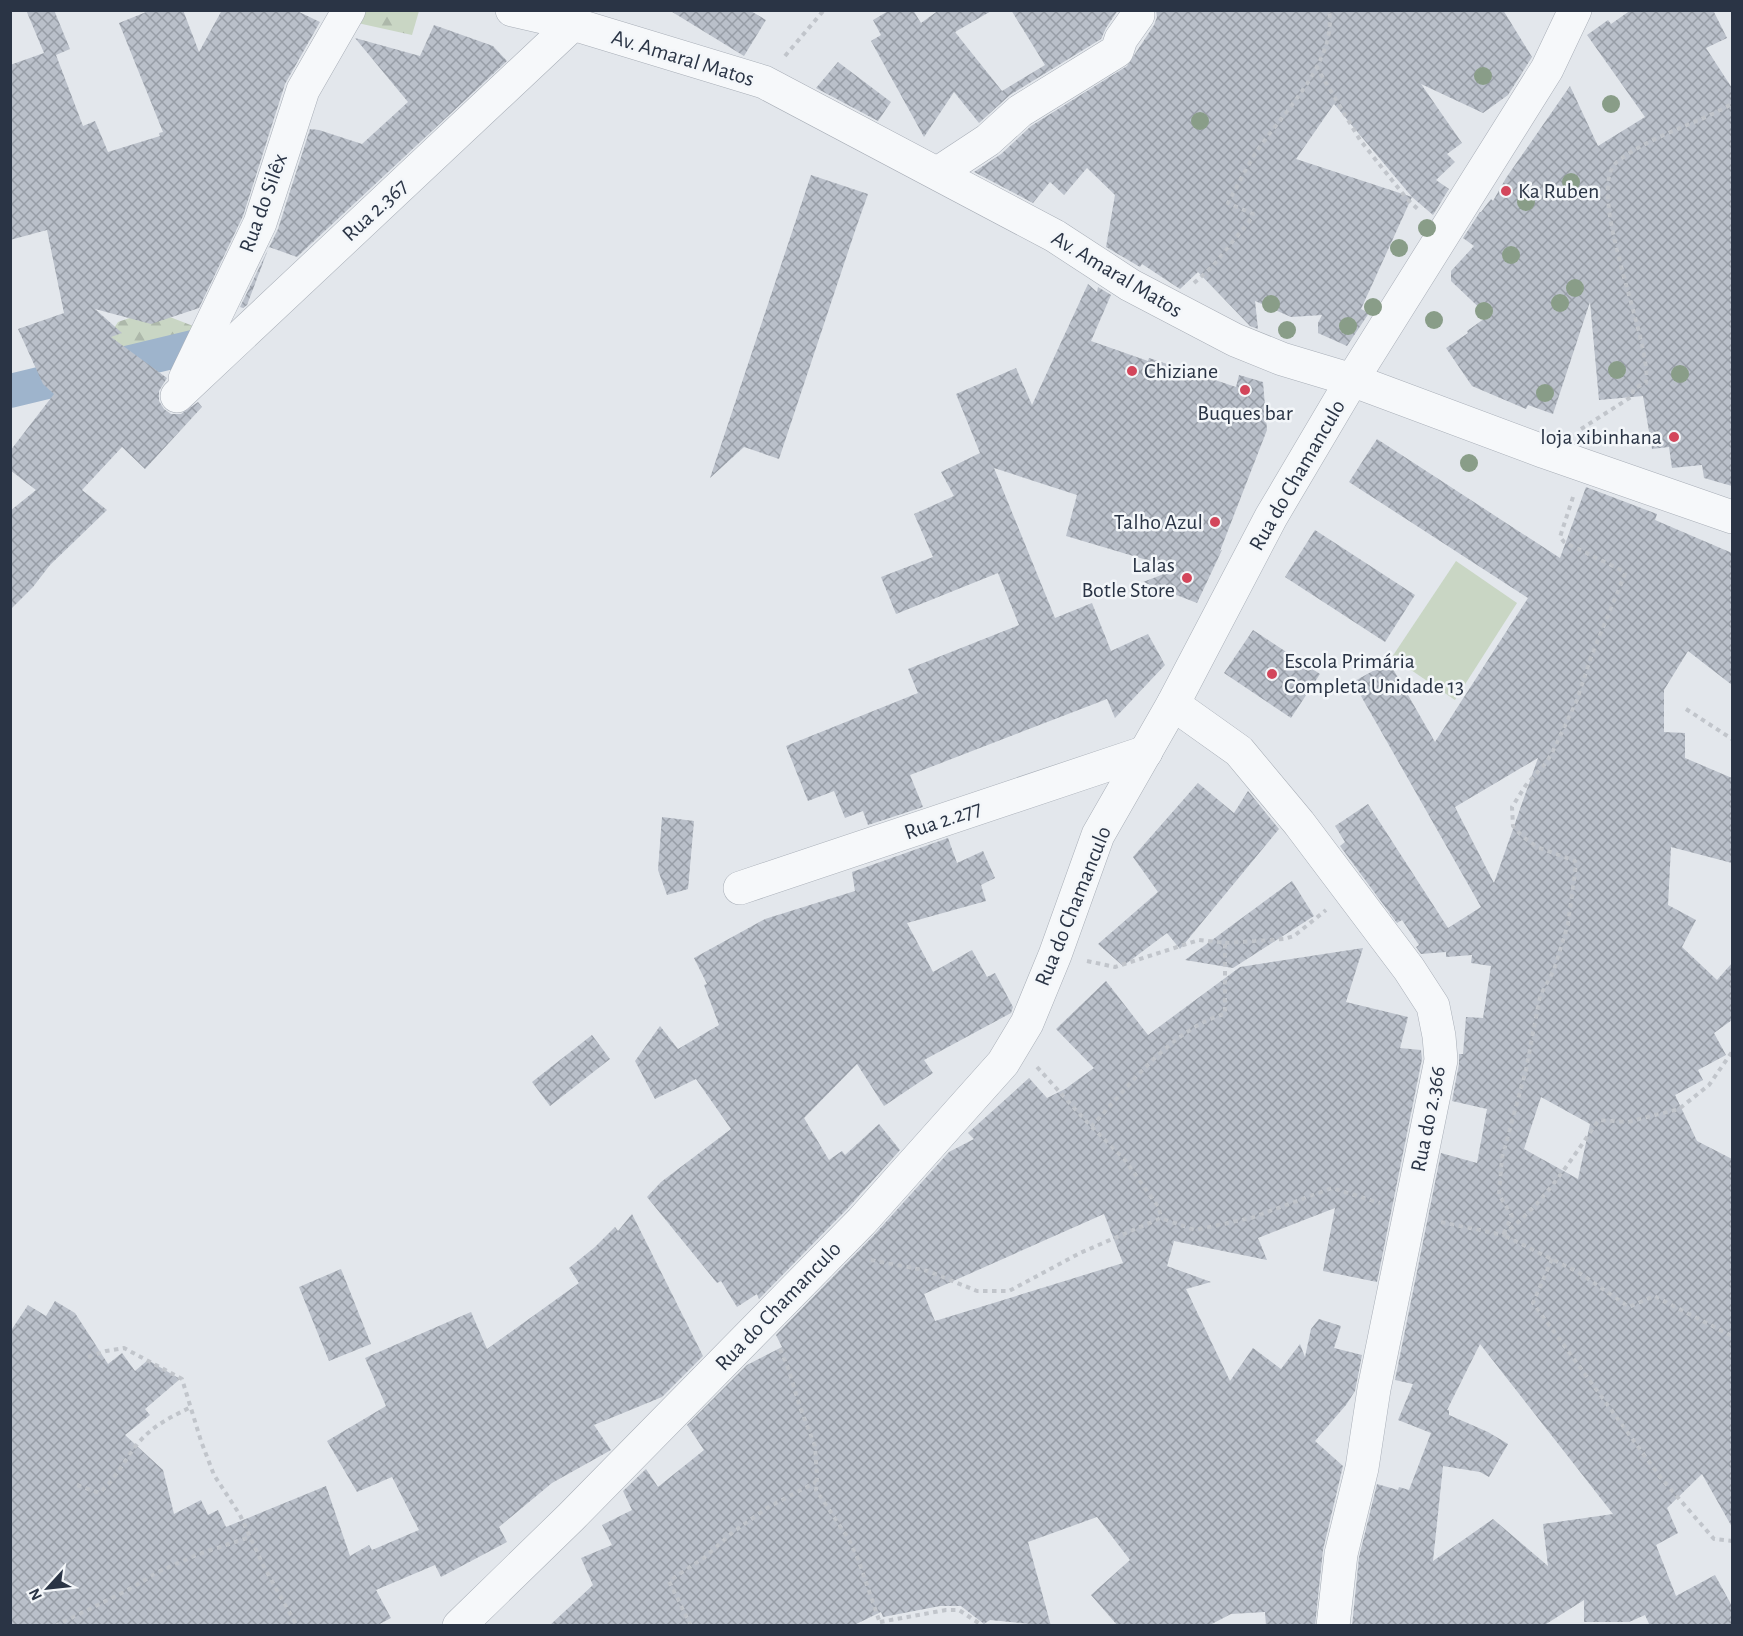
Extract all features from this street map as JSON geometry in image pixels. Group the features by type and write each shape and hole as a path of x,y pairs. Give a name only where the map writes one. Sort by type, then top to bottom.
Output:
{"street":[{"name":"Rua do Silêx","path":"177,396 260,223 303,90 349,10"},
{"name":"Av. Amaral Matos","path":"512,10 573,24 764,82 1055,236 1130,285 1235,339 1282,358 1352,380 1545,452 1732,517"},
{"name":"Rua do Chamanculo","path":"459,1626 571,1517 862,1221 1003,1063 1027,1023 1055,955 1098,835 1173,704 1271,517 1352,380 1546,69 1575,10"},
{"path":"938,173 988,140 1020,111 1117,51 1121,39 1138,15"},
{"name":"Rua 2.367","path":"177,396 573,24"},
{"name":"Rua do 2.366","path":"1173,704 1239,751 1299,823 1409,969 1433,1006 1439,1036 1440,1060 1374,1389 1362,1468 1341,1554 1333,1626"},
{"name":"Rua 2.277","path":"740,888 1146,752"}],"path":[{"path":"764,82 824,10"},
{"path":"1181,313 1189,287 1212,267 1252,218 1253,214 1228,203 1256,154 1316,66 1327,42 1329,10"},
{"path":"1316,66 1360,140 1407,199 1444,235"},
{"path":"1545,452 1631,397 1634,388 1646,383 1644,355 1609,214 1610,170 1616,162 1654,140 1732,104"},
{"path":"1503,1235 1512,1216 1499,1195 1502,1158 1526,1070 1540,996 1554,970 1568,924 1576,865 1575,861 1537,847 1522,836 1513,826 1512,807 1553,751 1577,700 1591,657 1625,574 1564,542 1560,537 1578,479 1579,464"},
{"path":"1686,709 1732,739"},
{"path":"1055,955 1115,967 1199,940 1225,943 1284,939 1294,936 1350,892"},
{"path":"1091,1127 1154,1059 1207,1019 1225,1014 1225,943"},
{"path":"1015,1042 1091,1127 1125,1160 1159,1208 1161,1218"},
{"path":"1503,1235 1524,1218 1544,1197 1599,1120 1628,1122 1679,1109 1709,1085 1732,1052"},
{"path":"830,1253 928,1271 977,1291 1009,1291 1080,1252 1161,1218 1195,1230 1251,1218 1332,1188 1410,1214 1503,1235 1578,1272 1629,1307 1653,1296 1732,1336"},
{"path":"1552,1259 1533,1303 1661,1478 1714,1539 1732,1541"},
{"path":"762,1323 775,1340 784,1358 811,1433 815,1446 816,1490 848,1538 858,1559 880,1624 946,1610 958,1610 983,1626"},
{"path":"88,1357 124,1348 182,1378 214,1475 240,1515 263,1565 297,1626"},
{"path":"77,1485 99,1493 121,1470 139,1442 153,1428 191,1407"},
{"path":"691,1626 669,1581 705,1557 733,1532 767,1508 816,1482"},
{"path":"56,1626 160,1571 199,1554 250,1537"}],"green space":[{"path":"359,11 419,11 412,35 353,22"},
{"path":"152,310 211,333 185,378 137,352 123,362 100,350 118,322"},
{"path":"1456,561 1517,603 1455,700 1392,657"}],"building":[{"path":"26,10 54,10 70,49 56,55 83,126 95,121 108,152 160,136 159,133 163,132 119,23 151,10 183,10 199,52 222,10 295,10 320,22 285,84 243,216 199,308 151,324 95,309 122,333 111,337 167,378 159,391 159,401 164,409 171,414 181,414 198,402 202,407 145,469 122,447 82,490 107,510 50,565 33,587 10,610 10,511 36,490 10,470 10,451 54,394 43,384 18,329 64,313 47,230 10,240 10,65 44,53"},
{"path":"669,10 749,10 766,20 744,56"},
{"path":"890,10 913,10 921,23 939,10 993,10 955,32 1002,91 1045,65 1011,10 1118,10 1101,39 1010,95 979,123 954,92 924,137 871,41 881,35 873,20"},
{"path":"1156,10 1503,10 1532,57 1508,95 1483,113 1421,84 1462,143 1447,154 1455,162 1436,180 1449,189 1433,215 1412,197 1361,309 1369,313 1347,346 1318,333 1318,323 1322,315 1291,317 1255,301 1258,329 1250,326 1198,272 1180,289 1142,264 1140,267 1106,247 1115,195 1087,168 1064,195 1050,182 1033,203 974,172 1001,154 1031,126 1127,66 1154,25 1157,17","holes":["1334,104 1412,197 1296,159"]},
{"path":"1631,10 1713,10 1727,38 1706,48 1732,88 1732,486 1704,478 1702,465 1672,468 1669,447 1652,449 1643,396 1599,400 1590,302 1553,414 1528,405 1526,409 1472,386 1446,348 1488,316 1451,281 1451,271 1474,246 1463,238 1480,212 1491,199 1493,201 1506,178 1570,86 1598,146 1645,117 1587,35 1608,20 1611,24"},
{"path":"434,25 493,46 507,61 297,257 269,247 278,229 310,129 362,144 408,102 355,38 420,56"},
{"path":"838,62 891,102 878,121 816,88"},
{"path":"811,175 868,194 779,459 744,447 710,478"},
{"path":"268,249 247,305 240,307"},
{"path":"1088,284 1097,292 1098,287 1111,295 1091,341 1148,361 1149,358 1236,387 1239,375 1263,382 1267,430 1220,551 1222,550 1197,603 1143,582 1177,569 1066,536 1077,495 994,468 1055,618 1092,603 1111,651 1148,634 1165,665 1115,718 1107,699 910,775 923,807 868,825 863,811 845,818 834,791 808,801 786,746 918,693 908,669 1019,625 998,573 896,614 881,577 933,557 914,514 954,496 941,472 980,453 956,394 1016,368 1032,405"},
{"path":"1377,439 1560,558 1586,487 1657,514 1655,520 1732,553 1732,685 1688,651 1664,690 1664,732 1685,733 1685,758 1732,778 1732,863 1671,847 1668,905 1696,920 1682,947 1717,980 1732,963 1732,1020 1714,1033 1726,1055 1698,1070 1703,1080 1675,1095 1697,1141 1732,1159 1732,1527 1702,1474 1667,1508 1678,1533 1656,1545 1676,1596 1715,1575 1732,1606 1732,1626 1650,1626 1645,1615 1629,1622 1584,1622 1584,1600 1543,1626 1352,1626 1359,1557 1377,1484 1398,1490 1399,1487 1409,1490 1431,1433 1398,1420 1413,1384 1395,1380 1441,1153 1477,1163 1487,1109 1452,1101 1459,1054 1463,1054 1466,1017 1483,1018 1491,966 1471,963 1472,955 1446,957 1446,952 1421,954 1416,947 1419,945 1402,920 1397,923 1340,846 1345,842 1335,826 1368,804 1448,928 1481,907 1353,682 1389,662 1435,742 1528,598 1349,482","holes":["1538,758 1494,883 1455,807","1541,1097 1590,1124 1578,1179 1524,1149","1480,1344 1613,1514 1543,1524 1548,1566 1493,1519 1433,1561 1443,1466 1480,1472 1489,1477 1508,1444 1488,1432 1449,1415 1449,1410 1447,1410"]},
{"path":"1315,530 1415,595 1385,642 1285,577"},
{"name":"Escola Primária Completa Unidade 13","path":"1253,630 1320,674 1291,718 1224,673"},
{"path":"1198,783 1234,813 1248,791 1279,829 1180,949 1167,933 1123,966 1098,944 1158,892 1133,857"},
{"path":"662,817 694,821 688,889 667,895 658,870"},
{"path":"948,838 957,863 983,851 995,878 981,885 986,901 907,923 933,972 972,950 987,977 995,973 1013,1007 1011,1013 924,1060 933,1073 884,1106 857,1064 804,1118 829,1160 842,1151 845,1155 879,1124 900,1150 848,1208 759,1299 757,1294 737,1307 721,1281 717,1283 647,1197 661,1182 731,1129 696,1079 655,1099 635,1061 660,1026 678,1049 719,1025 704,985 707,984 694,958 765,919 855,891 852,872"},
{"path":"1292,881 1314,916 1233,968 1185,960"},
{"path":"1363,948 1346,1002 1408,1017 1400,1048 1421,1050 1422,1059 1377,1282 1323,1271 1335,1208 1258,1238 1267,1260 1174,1241 1167,1266 1211,1282 1186,1289 1230,1381 1253,1348 1281,1369 1300,1344 1305,1357 1311,1329 1319,1319 1341,1326 1334,1348 1362,1355 1355,1391 1315,1441 1343,1466 1323,1550 1315,1626 1266,1626 1265,1612 1231,1614 1208,1626 1118,1626 1091,1595 1130,1560 1097,1517 1028,1542 1051,1626 990,1620 984,1624 961,1606 940,1606 883,1617 881,1612 852,1626 549,1626 593,1585 581,1558 612,1545 602,1525 632,1510 623,1491 646,1469 658,1487 704,1450 687,1425 747,1365 782,1347 776,1335 875,1234 949,1152 974,1139 968,1133 1029,1078 1047,1098 1065,1089 1094,1068 1056,1029 1106,981 1148,1035 1240,967","holes":["1104,1214 1123,1263 935,1321 924,1294"]},
{"path":"592,1035 610,1059 550,1106 532,1082"},
{"path":"632,1214 703,1356 662,1397 594,1425 611,1450 552,1483 499,1527 507,1542 441,1577 435,1565 376,1590 391,1618 376,1626 10,1626 10,1332 28,1305 46,1316 55,1301 75,1313 108,1364 122,1353 135,1371 148,1360 180,1379 145,1409 150,1415 125,1435 163,1470 174,1514 201,1500 208,1515 218,1510 226,1527 326,1486 350,1556 369,1545 372,1550 419,1530 392,1477 357,1492 327,1441 386,1406 365,1358 471,1312 487,1349 579,1283 569,1268 615,1227 618,1231"},
{"path":"341,1269 371,1344 329,1361 299,1287"}],"waterway":[{"path":"10,391 201,345"}],"place":[{"name":"Ka Ruben","path":"1506,191"},
{"name":"Chiziane","path":"1132,371"},
{"name":"Buques bar","path":"1245,390"},
{"name":"loja xibinhana","path":"1674,437"},
{"name":"Talho Azul","path":"1215,522"},
{"name":"Lalas Botle Store","path":"1187,578"},
{"name":"Escola Primária Completa Unidade 13","path":"1272,674"}]}
